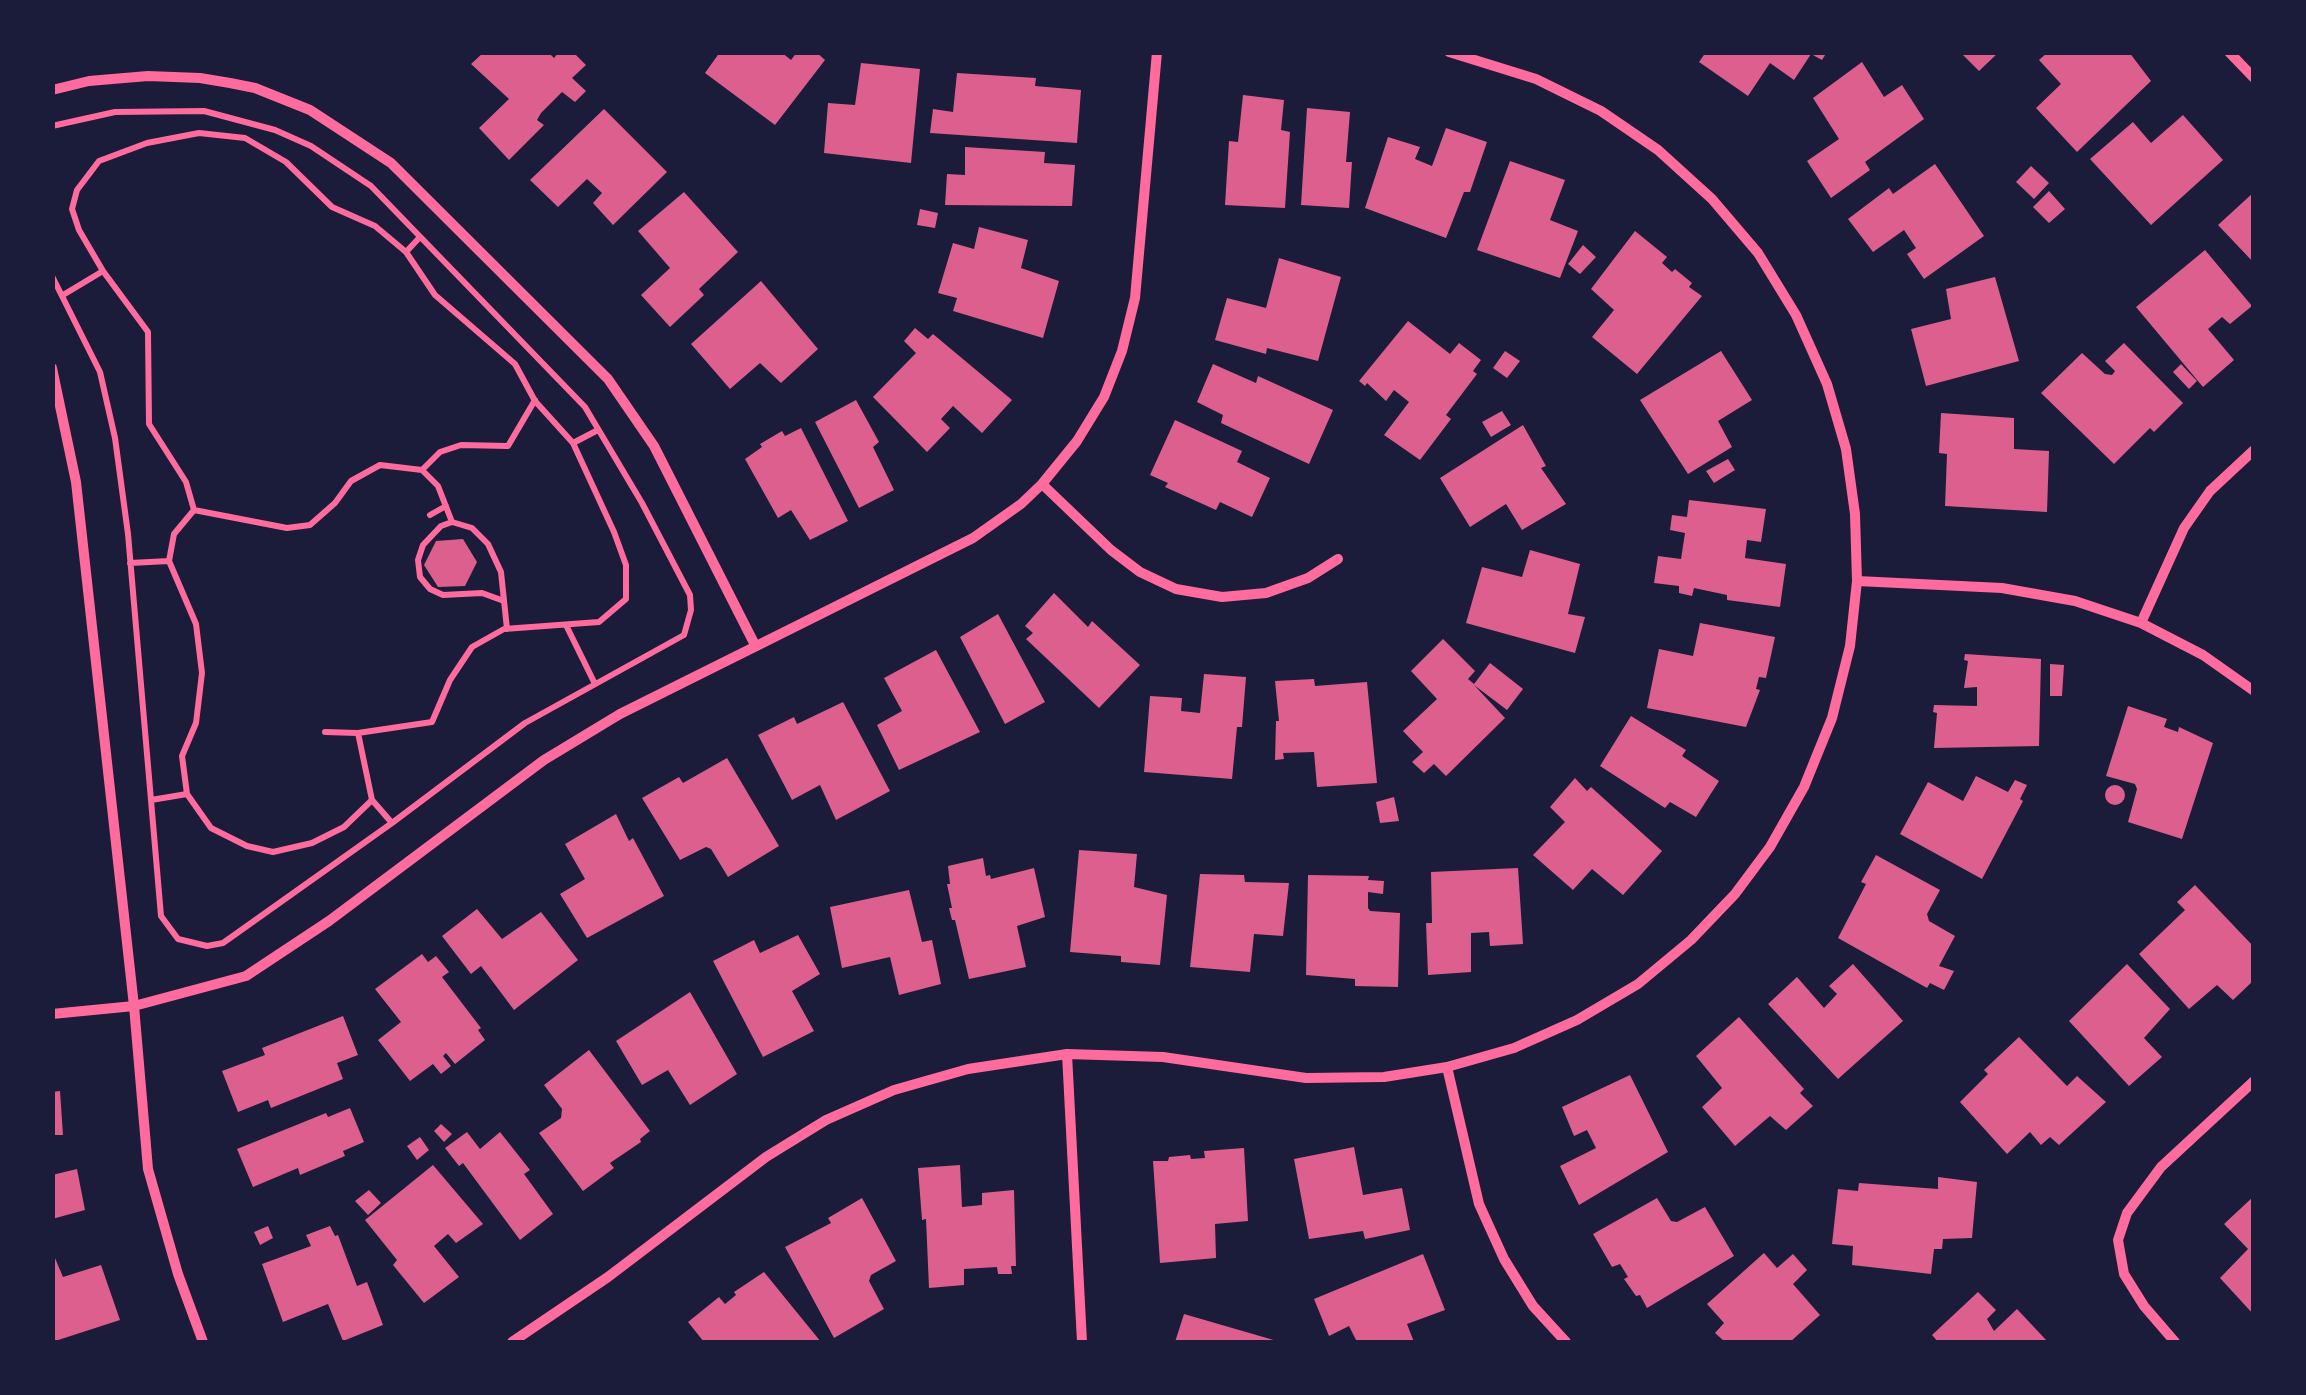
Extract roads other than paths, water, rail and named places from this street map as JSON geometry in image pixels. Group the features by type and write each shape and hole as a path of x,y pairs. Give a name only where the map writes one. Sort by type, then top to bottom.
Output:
{"street":[{"path":"52,1014 134,1006 246,976 275,959 544,760 620,714 972,538 1042,484 1077,441 1104,397 1122,351 1135,298 1157,52"},
{"path":"512,1342 608,1277 766,1156 826,1120 894,1090 968,1068 1067,1054 1163,1056 1306,1078 1384,1076 1448,1067 1514,1048 1577,1020 1651,973 1691,940 1735,894 1770,847 1804,787 1832,718 1850,646 1857,582 1853,498 1846,449 1827,384 1796,314 1758,253 1712,199 1658,150 1601,111 1536,79 1467,54 1449,52"},
{"path":"2230,52 2254,78"},
{"path":"52,90 90,81 148,76 230,83 310,110 390,163 608,379 654,446 755,645"},
{"path":"52,368 76,482 134,1006 148,1169 178,1274 204,1342"},
{"path":"2141,623 2184,528 2210,491 2254,450"},
{"path":"1042,484 1140,572 1176,589 1222,597 1266,593 1308,578 1338,559"},
{"path":"1857,582 2002,588 2075,600 2141,623 2204,655 2254,691"},
{"path":"1067,1054 1082,1342"},
{"path":"1448,1067 1479,1204 1504,1260 1534,1306 1566,1342"},
{"path":"2176,1342 2144,1306 2124,1274 2118,1240 2127,1213 2161,1167 2254,1081"}]}
